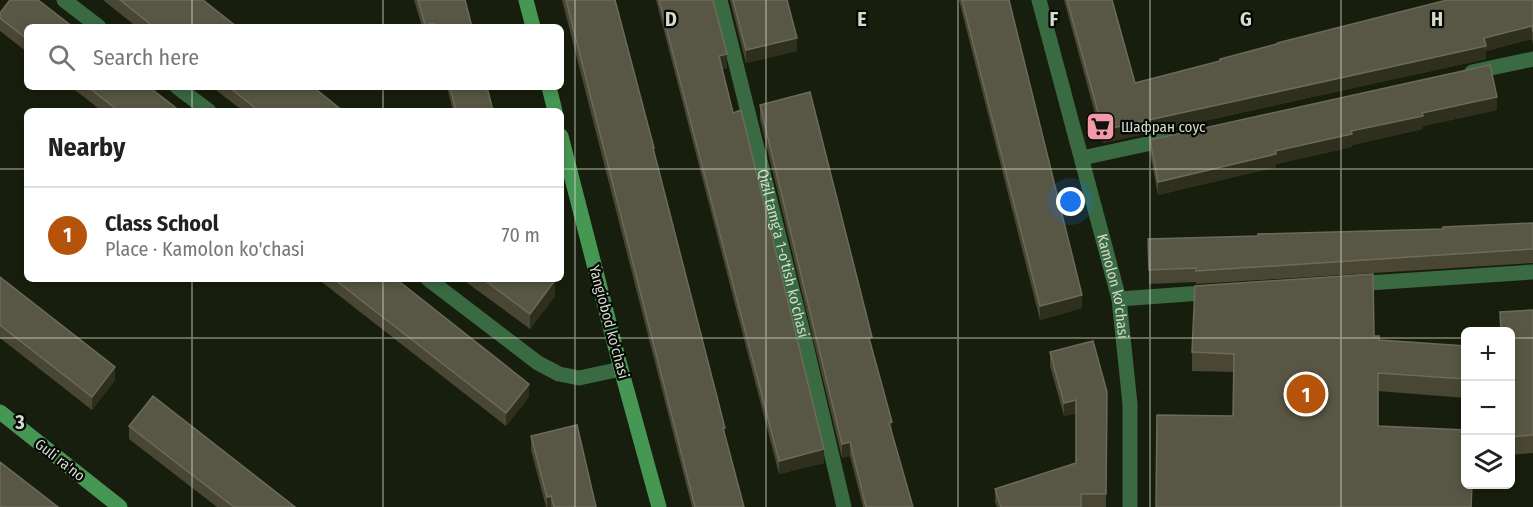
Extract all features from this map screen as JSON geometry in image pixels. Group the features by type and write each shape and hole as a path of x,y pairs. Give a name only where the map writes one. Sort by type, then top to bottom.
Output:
{"street":[{"path":"64,0 95,24"},
{"path":"526,0 532,24"},
{"name":"Qizil tamg'a 1-o'tish ko'chasi","path":"720,0 844,507"},
{"name":"Kamolon ko'chasi","path":"1039,0 1119,299 1130,404 1130,507"},
{"path":"1452,76 1533,58"},
{"path":"181,90 205,108"},
{"path":"550,90 554,108"},
{"path":"1082,158 1186,135"},
{"name":"Yangiobod ko'chasi","path":"564,148 659,507"},
{"path":"1344,284 1533,272"},
{"path":"432,282 538,363 559,374 579,378 621,369"},
{"path":"1119,299 1226,292"},
{"name":"Guli ra'no","path":"0,412 120,507"}],"building":[{"path":"10,0 38,0 69,24 24,24 24,37 0,18 0,13"},
{"path":"120,0 203,0 233,24 150,24"},
{"path":"418,0 465,0 471,24 425,24"},
{"path":"566,0 615,0 744,507 695,507"},
{"path":"659,0 713,0 727,54 719,56 733,113 741,110 824,449 779,461"},
{"path":"733,0 787,0 797,38 746,50"},
{"path":"962,0 1009,0 1082,295 1040,306"},
{"path":"1067,0 1112,0 1135,83 1220,61 1220,59 1277,43 1447,0 1533,0 1533,32 1532,26 1484,38 1486,46 1103,130"},
{"path":"1490,65 1497,97 1422,113 1423,116 1351,131 1352,134 1275,151 1276,154 1158,182 1150,140"},
{"path":"92,90 153,90 176,108 115,108"},
{"path":"233,90 317,90 339,108 255,108"},
{"path":"451,90 488,90 492,108 455,108"},
{"path":"810,92 872,337 869,338 892,422 889,423 913,507 866,507 850,442 842,444 760,105"},
{"path":"1533,223 1533,249 1196,271 1196,268 1149,270 1148,239 1443,229 1443,227"},
{"path":"1373,274 1374,336 1379,336 1379,340 1461,346 1461,379 1378,373 1378,426 1461,430 1461,489 1472,489 1471,507 1156,507 1157,415 1233,416 1234,354 1192,352 1195,286"},
{"path":"0,277 115,367 92,397 0,325"},
{"path":"338,282 400,282 529,384 506,413"},
{"path":"487,282 554,282 530,314"},
{"path":"1533,310 1533,435 1515,437 1515,327 1501,327 1500,312"},
{"path":"1093,341 1107,392 1106,494 1081,494 1081,507 1001,507 995,489 1076,463 1076,400 1064,403 1050,352"},
{"path":"153,396 295,507 234,507 129,426"},
{"path":"577,425 596,507 554,507 551,496 547,497 531,436"},
{"path":"0,462 58,507 0,507"}],"place":[{"name":"Шафран соус","path":"1100,127"},
{"name":"Class School","path":"1306,394"}]}
